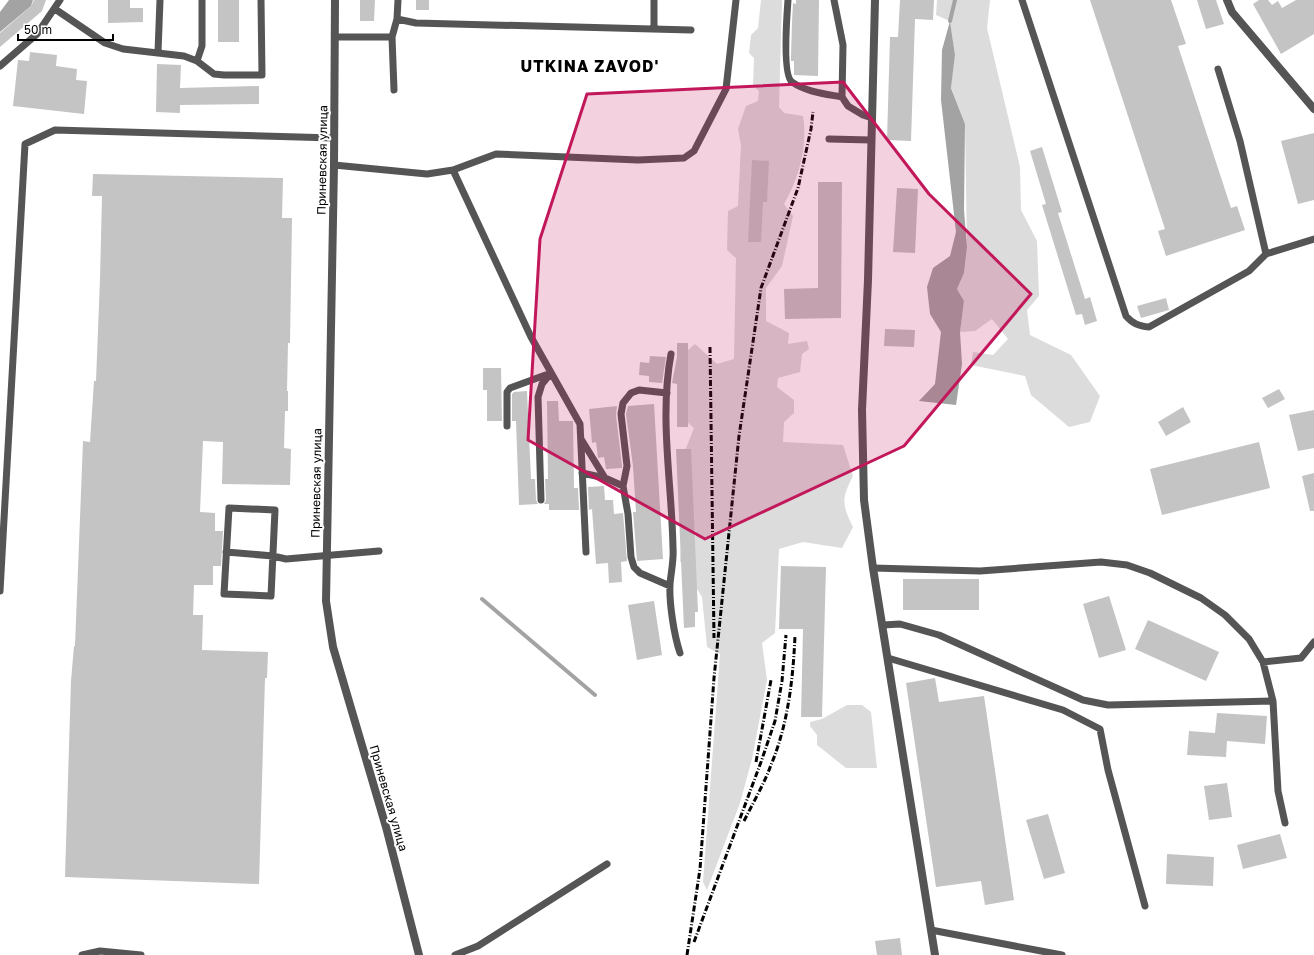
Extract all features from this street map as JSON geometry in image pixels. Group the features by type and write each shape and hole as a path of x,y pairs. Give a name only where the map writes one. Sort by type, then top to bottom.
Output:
{"street":[{"name":"Приневская улица","path":"335,0 334,165 326,601 333,647 386,827 419,955"},
{"path":"874,0 868,280 862,410 864,500 873,568 935,955"},
{"path":"1227,0 1232,12 1314,109"}],"lane":[{"path":"0,66 37,34 60,0"},
{"path":"158,52 160,0"},
{"path":"197,61 202,46 202,0"},
{"path":"55,9 105,43 124,49 184,56 197,61 214,74 262,75 261,0"},
{"path":"394,90 392,37 397,19 398,0"},
{"path":"654,0 654,29"},
{"path":"334,165 427,174 453,170 496,154 638,160 684,158 694,151 726,89 736,0"},
{"path":"788,0 786,66 788,79 792,83 813,92 842,97"},
{"path":"834,0 843,45 842,97 848,106 863,115 872,118"},
{"path":"1022,0 1126,316 1136,324 1149,326 1250,271 1266,254 1314,239"},
{"path":"397,19 416,23 691,30"},
{"path":"335,37 392,37"},
{"path":"1218,69 1240,141 1266,254"},
{"path":"0,591 3,480 25,144 55,130 334,138"},
{"path":"829,138 871,140"},
{"path":"453,170 531,337 580,424 586,552"},
{"path":"671,354 666,376 667,441 673,549 670,586 676,639 680,653"},
{"path":"507,426 507,392 510,388 552,373"},
{"path":"541,500 538,397 542,384 552,373"},
{"path":"667,393 639,390 631,393 623,402 621,414 627,466 623,486 628,514 631,557 634,567 640,573 670,586"},
{"path":"580,439 597,463 605,478"},
{"path":"582,473 605,478 623,486"},
{"path":"228,508 275,510 271,596 224,594 226,552 228,508"},
{"path":"226,552 273,556 286,559 379,551"},
{"path":"873,568 980,571 1101,562 1127,565 1150,573 1202,598 1225,614 1249,639 1263,662 1273,701 1278,791 1285,824"},
{"path":"883,625 900,624 939,635 1095,704 1108,705 1273,701"},
{"path":"1263,662 1301,658 1314,642"},
{"path":"888,658 1063,710 1100,729 1108,770 1145,906"},
{"path":"455,955 478,946 607,864"},
{"path":"931,930 1062,955"},
{"path":"82,955 100,951 141,955"}],"highlighted area":[{"path":"843,82 929,194 1031,294 904,446 705,539 528,440 540,239 587,94"}],"shaded area":[{"path":"9,0 33,0 31,6 0,32 0,12"},
{"path":"761,0 782,0 779,107 784,113 803,116 804,127 801,162 794,184 784,204 793,216 782,266 766,288 766,321 789,333 788,344 807,341 809,349 802,354 800,372 778,378 777,387 794,400 794,413 784,422 783,442 843,445 853,476 846,491 844,502 853,527 842,548 803,542 779,549 775,633 762,643 767,680 752,759 740,803 707,890 703,882 720,654 707,647 702,597 680,561 681,543 698,535 688,520 683,456 694,428 686,421 677,360 695,344 717,364 734,359 736,258 727,250 728,211 738,206 741,145 738,129 746,106 758,101 759,91 753,86 754,58 749,53 751,35 758,28"},
{"path":"937,0 990,0 987,28 1020,167 1021,210 1037,241 1039,296 1027,310 1030,335 1071,355 1100,396 1090,422 1069,427 1031,395 1025,376 971,365 973,352 993,355 1008,339 992,319 975,331 960,332 964,301 957,289 964,273 967,247 965,124 951,87 955,55 950,21 936,15"},
{"path":"950,21 955,55 951,88 965,124 964,210 967,247 964,273 957,289 964,301 960,332 962,364 956,405 919,401 935,384 941,332 930,314 927,287 933,268 950,256 956,232 941,100 942,50"},
{"path":"847,705 862,705 871,712 877,768 846,768 817,745 817,735 810,726 810,722 822,719"}],"building":[{"path":"34,0 46,0 42,11 0,47 0,33 31,6"},
{"path":"108,0 130,0 130,8 143,8 143,22 108,23"},
{"path":"218,0 239,0 239,42 218,42"},
{"path":"360,0 375,0 374,21 360,21"},
{"path":"416,0 429,0 429,10 416,10"},
{"path":"796,0 819,0 818,76 794,75 794,61 791,61 791,57 793,3 796,4"},
{"path":"900,0 934,0 933,20 915,19 911,141 887,140 890,37 898,37"},
{"path":"1090,0 1171,0 1186,44 1178,46 1231,208 1237,206 1245,230 1166,256 1158,231 1165,229"},
{"path":"1197,0 1216,0 1224,24 1206,29"},
{"path":"1259,0 1268,0 1272,5 1278,1 1282,8 1296,0 1314,0 1314,34 1281,54 1253,4"},
{"path":"30,52 57,55 56,66 77,69 76,80 87,81 84,114 13,106 18,60 29,61"},
{"path":"157,64 181,65 180,88 259,86 259,104 180,105 180,113 156,112"},
{"path":"1314,133 1314,200 1298,204 1281,141"},
{"path":"1042,147 1062,212 1058,213 1085,299 1090,297 1097,321 1085,325 1082,314 1076,315 1042,205 1046,204 1030,151"},
{"path":"752,160 769,161 767,202 763,202 761,242 748,242"},
{"path":"93,174 283,178 282,218 292,218 290,343 288,343 287,391 288,411 285,411 284,448 291,449 290,485 222,484 223,442 203,441 200,512 215,513 215,531 223,531 221,566 213,566 213,585 194,585 193,615 203,615 202,650 268,652 267,678 265,678 259,884 65,877 71,681 75,646 83,441 90,442 94,381 96,381 102,196 92,196"},
{"path":"818,182 842,182 841,318 785,319 784,289 818,288"},
{"path":"897,188 918,189 915,253 893,252"},
{"path":"1166,298 1169,310 1141,318 1137,306"},
{"path":"885,329 915,330 914,347 884,346"},
{"path":"677,343 688,343 688,427 677,427 677,384 672,383 677,357"},
{"path":"650,356 666,357 662,383 649,382 649,376 639,375 640,362 649,363"},
{"path":"483,368 501,368 502,421 487,421 487,390 483,390"},
{"path":"1279,389 1285,399 1268,408 1262,398"},
{"path":"527,391 531,479 535,479 536,500 538,504 519,505 516,421 512,421 512,394 514,392"},
{"path":"547,401 558,401 559,421 573,421 574,488 578,488 579,510 549,510 549,504 544,504 546,500 545,479 548,479"},
{"path":"654,404 663,559 637,561 633,512 636,512 633,466 626,414 628,406"},
{"path":"617,406 616,415 622,468 606,469 604,457 598,458 596,442 592,443 589,409"},
{"path":"1183,407 1191,422 1166,436 1158,422"},
{"path":"1314,410 1314,448 1298,451 1289,415"},
{"path":"1259,442 1270,488 1162,515 1150,469"},
{"path":"676,449 691,449 698,612 695,612 695,627 684,628"},
{"path":"1314,473 1314,511 1310,511 1302,476"},
{"path":"604,486 605,500 613,500 614,514 623,513 627,561 621,562 622,582 609,583 608,563 596,564 592,509 589,510 588,487"},
{"path":"781,566 826,567 822,717 801,717 803,629 779,629"},
{"path":"903,579 979,579 979,610 903,610"},
{"path":"1109,596 1126,650 1099,658 1083,604"},
{"path":"654,601 662,655 637,660 628,605"},
{"path":"1148,620 1219,652 1206,681 1135,649"},
{"path":"935,678 939,702 984,696 1014,900 985,905 981,881 936,887 906,683"},
{"path":"1217,713 1267,716 1265,744 1227,741 1226,757 1187,755 1189,731 1215,733"},
{"path":"1227,783 1232,817 1209,820 1204,786"},
{"path":"1048,814 1065,873 1044,879 1026,820"},
{"path":"1280,834 1287,858 1243,869 1237,845"},
{"path":"1167,854 1214,857 1213,886 1166,884"},
{"path":"900,938 902,955 877,955 875,941"}],"waterway":[{"path":"950,21 955,0"},
{"path":"482,599 595,695"}],"railway":[{"path":"687,955 700,869 714,678 739,436 761,288 798,188 811,129 813,112"},
{"path":"710,347 714,638"},
{"path":"694,942 775,721 782,681 786,635"},
{"path":"744,821 762,786 782,734 789,702 795,636"},
{"path":"756,762 771,680"}],"district":[{"name":"UTKINA ZAVOD'","path":"590,66"}]}
